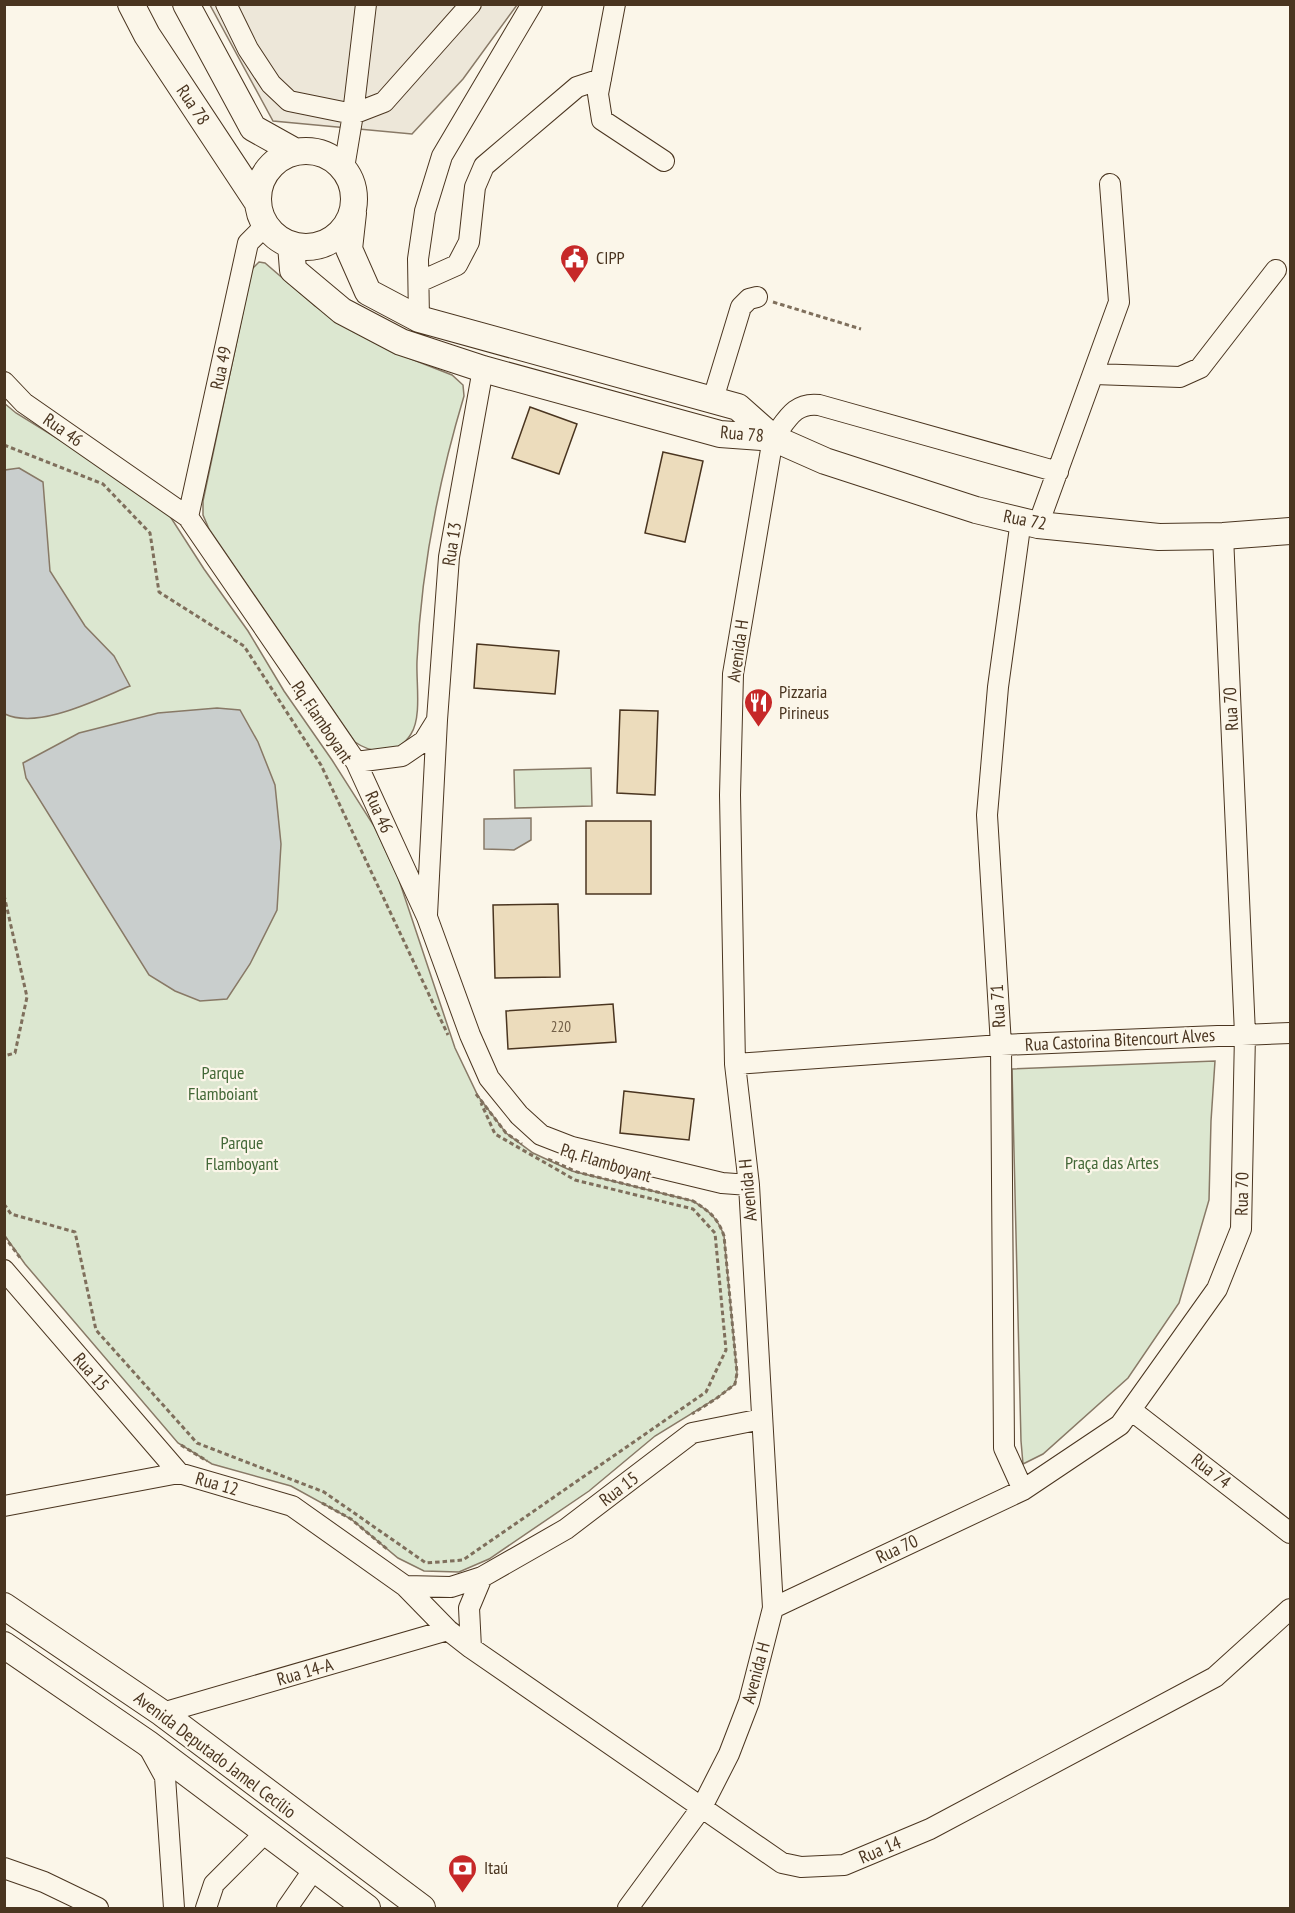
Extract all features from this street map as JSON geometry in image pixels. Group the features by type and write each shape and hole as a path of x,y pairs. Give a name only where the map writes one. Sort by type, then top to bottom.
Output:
{"main road":[{"name":"Rua 78","path":"131,4 147,35 262,214"},
{"path":"186,4 253,128 296,152"},
{"path":"296,152 322,153 334,159 344,168 352,182 355,197 353,213 346,227 335,238 306,247 291,244 277,237 262,214 259,189 263,176 272,165 283,156 296,152"},
{"name":"Rua 78","path":"353,213 349,249 368,292 419,319 738,407 773,438"},
{"name":"Rua 78","path":"291,244 293,270 342,311 401,342 483,369 720,434 773,438"},
{"name":"Rua 72","path":"773,438 825,460 976,510 1029,523 1159,537 1223,536 1290,531"},
{"name":"Avenida Deputado Jamel Cecílio","path":"4,1606 162,1713 422,1908"},
{"name":"Avenida Deputado Jamel Cecílio","path":"4,1645 147,1743 367,1908"}],"street":[{"path":"226,4 254,58 271,84 289,101 353,114 384,102 466,9"},
{"path":"344,168 366,4"},
{"path":"419,319 418,259 425,211 442,156 532,4"},
{"path":"615,4 598,94 602,120 664,161"},
{"path":"419,282 458,265 469,242 475,187 484,166 577,87 601,79"},
{"name":"Rua 71","path":"1023,1490 1004,1448 1000,1046 987,815 998,687 1029,523 1058,472 1119,302 1110,183"},
{"name":"Rua 49","path":"188,517 248,243 262,214"},
{"path":"1094,374 1180,377 1200,368 1276,270"},
{"path":"713,399 741,307 749,298 757,297"},
{"name":"Rua 13","path":"427,917 437,720 449,557 483,369"},
{"name":"Rua 46","path":"4,382 24,403 188,517 357,762 427,917 470,1035 489,1078 519,1115 541,1135 572,1147 723,1183 749,1185"},
{"path":"773,438 801,406 819,405 1058,472"},
{"name":"Avenida H","path":"628,1908 702,1807 729,1754 749,1702 773,1608 749,1185 735,1064 730,795 733,674 773,438"},
{"name":"Rua 70","path":"773,1608 1023,1490 1120,1425 1217,1289 1241,1229 1245,1034 1223,536"},
{"path":"357,762 402,756 423,741 437,720"},
{"name":"Rua Castorina Bitencourt Alves","path":"735,1064 1000,1046 1290,1033"},
{"name":"Rua 15","path":"4,1270 179,1473"},
{"name":"Rua 74","path":"1131,1410 1290,1533"},
{"name":"Rua 15","path":"405,1586 451,1587 482,1577 566,1529 693,1433 762,1419"},
{"name":"Rua 12","path":"4,1506 179,1473 292,1506 405,1586"},
{"path":"471,1648 469,1608 482,1577"},
{"path":"405,1586 448,1630"},
{"name":"Rua 14","path":"448,1630 782,1863 801,1867 844,1865 930,1829 1215,1677 1290,1609"},
{"name":"Rua 14-A","path":"162,1713 448,1630"},
{"path":"147,1743 165,1777 174,1908"},
{"path":"206,1908 214,1884 265,1833"},
{"path":"4,1868 44,1882 98,1908"},
{"path":"287,1908 314,1869"}],"path":[{"path":"757,297 861,329"},
{"path":"4,445 102,484 150,533 159,592 244,646 321,765 453,1043"},
{"path":"4,895 27,997 15,1053 4,1056"},
{"path":"441,1006 452,1038"},
{"path":"4,1204 11,1214 75,1232 96,1330 197,1443 324,1492 426,1563 463,1560 705,1392 726,1350 715,1233 693,1209 575,1180 495,1134 473,1087"},
{"name":"Pq. Flamboyant","path":"478,1097 506,1133 533,1153 577,1172 693,1201 709,1210 720,1222 724,1236 737,1373 735,1384 686,1417"},
{"path":"178,1443 212,1464"},
{"path":"321,1502 351,1519 390,1551"}],"green space":[{"path":"259,262 265,263 315,306 342,324 396,353 452,375 463,385 464,396 446,461 432,527 422,593 416,718 406,741 393,749 370,749 355,742 209,529 203,515 203,501 252,269"},
{"name":"Parque Flamboyant","path":"4,403 16,413 144,492 166,510 248,631 284,691 374,826 398,877 455,1048 478,1096 506,1133 533,1153 572,1171 693,1201 712,1216 722,1230 737,1373 735,1384 717,1398 655,1436 589,1491 489,1559 459,1572 424,1571 398,1558 351,1519 291,1486 212,1464 178,1443 25,1264 5,1236"},
{"path":"591,768 592,806 515,808 514,770"},
{"name":"Praça das Artes","path":"1215,1061 1209,1200 1179,1303 1128,1378 1043,1454 1023,1464 1012,1069"}],"shaded area":[{"path":"210,5 517,5 463,79 412,134 273,121"},
{"path":"19,468 43,482 50,571 85,626 114,656 130,686 68,711 34,718 19,718 5,714 5,470"},
{"path":"217,708 240,710 258,742 275,785 281,844 277,910 250,964 227,999 200,1001 175,991 149,975 26,778 23,763 79,733 158,713"},
{"path":"531,818 531,840 514,850 484,849 484,819"}],"building":[{"path":"530,407 577,424 559,474 512,458"},
{"path":"663,452 703,461 685,542 645,533"},
{"path":"477,644 559,651 555,694 474,688"},
{"path":"620,710 658,711 655,795 617,793"},
{"path":"586,821 651,821 651,894 586,894"},
{"path":"558,904 560,977 495,978 493,905"},
{"path":"613,1004 616,1042 508,1049 506,1011"},
{"path":"624,1091 694,1099 689,1140 620,1133"}],"place":[{"name":"CIPP","path":"575,284"},
{"name":"Pizzaria Pirineus","path":"758,728"},
{"name":"Itaú","path":"463,1894"}],"park label":[{"name":"Parque Flamboiant","path":"223,1083"}]}
